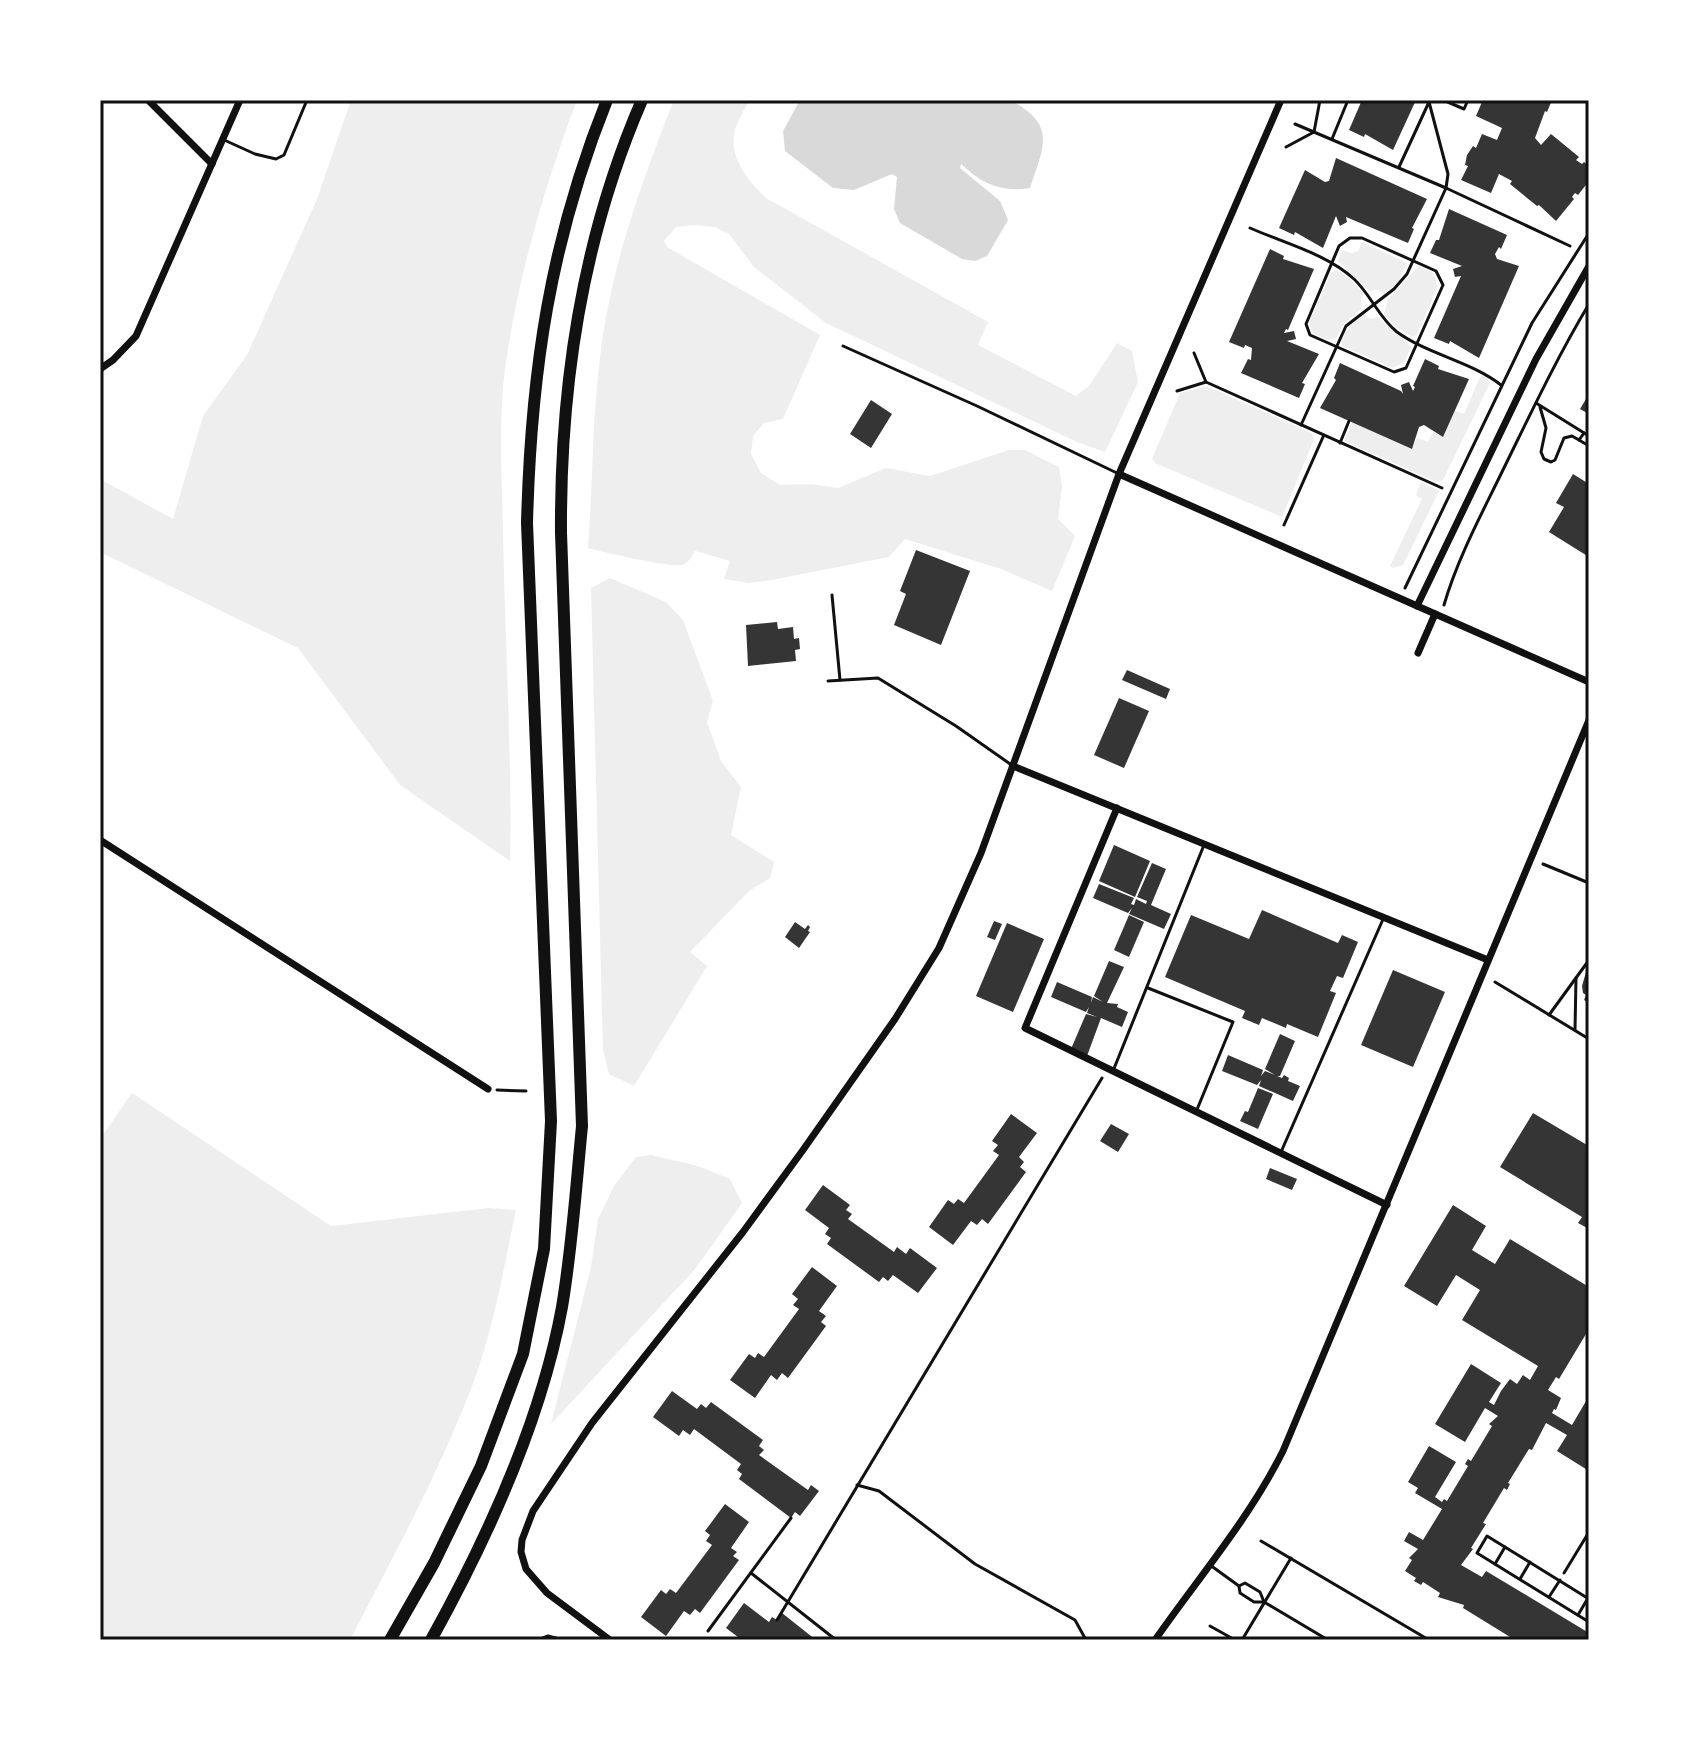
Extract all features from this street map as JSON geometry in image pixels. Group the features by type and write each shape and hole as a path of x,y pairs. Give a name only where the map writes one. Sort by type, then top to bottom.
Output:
{"highway":[{"path":"390,1640 434,1563 481,1466 523,1354 544,1249 551,1121 527,523 529,447 535,381 555,261 589,144 607,100"},
{"path":"431,1640 514,1469 538,1400 561,1309 582,1126 561,533 565,406 574,334 588,269 620,157 642,100"}],"street":[{"path":"148,100 212,164"},
{"path":"100,369 136,336 240,100"},
{"path":"610,1640 547,1593 526,1569 521,1552 522,1540 533,1511 592,1423 743,1232 895,1019 939,948 981,853 1119,474 1281,100"},
{"path":"1417,606 1536,359 1589,266"},
{"path":"1119,474 1589,682"},
{"path":"1418,653 1438,615"},
{"path":"1155,1640 1267,1484 1283,1451 1589,720"},
{"path":"1013,766 1488,960"},
{"path":"1117,808 1025,1028 1387,1205"},
{"path":"100,840 488,1089"}],"lane":[{"path":"222,139 255,154 276,159 284,155 307,100"},
{"path":"843,346 1119,474"},
{"path":"832,595 840,680"},
{"path":"828,681 878,678 1013,766"},
{"path":"1110,1070 1205,844"},
{"path":"1280,1153 1384,917"},
{"path":"1147,987 1233,1022 1196,1112"},
{"path":"1578,1615 1589,1598 1487,1536 1477,1553 1589,1622"},
{"path":"1261,1541 1429,1640"},
{"path":"1495,1564 1505,1547"},
{"path":"1242,1640 1291,1558"},
{"path":"1520,1579 1530,1562"},
{"path":"1210,1565 1239,1586 1240,1593 1254,1602 1264,1602 1328,1640"},
{"path":"1549,1597 1560,1580"},
{"path":"1239,1586 1245,1583 1260,1592 1264,1602"},
{"path":"1210,1626 1235,1640"}],"path":[{"path":"1314,132 1320,100"},
{"path":"1332,139 1348,100"},
{"path":"1443,100 1464,109 1468,100"},
{"path":"1399,167 1431,101"},
{"path":"1301,425 1346,326 1394,289 1414,261 1446,188 1448,174 1431,101"},
{"path":"1295,124 1399,167 1570,246"},
{"path":"1286,147 1314,132"},
{"path":"1250,228 1332,263 1361,285 1396,331 1417,344 1488,375 1501,385"},
{"path":"1400,598 1532,323 1589,233"},
{"path":"1355,237 1414,261 1436,271 1443,285 1406,368 1394,372 1310,335 1306,324 1339,246 1344,241 1355,237"},
{"path":"1438,615 1457,569 1589,304"},
{"path":"1194,353 1206,382"},
{"path":"1177,391 1206,382 1442,488"},
{"path":"1538,405 1589,436"},
{"path":"1538,405 1546,428 1541,452 1544,459 1551,462 1558,457 1559,445 1564,438 1572,436 1589,446"},
{"path":"1340,443 1349,421"},
{"path":"1579,440 1584,433"},
{"path":"1284,525 1324,435"},
{"path":"1543,864 1589,883"},
{"path":"1549,1015 1589,960"},
{"path":"1575,1030 1576,977"},
{"path":"1495,982 1589,1039"},
{"path":"777,1620 1110,1070"},
{"path":"488,1089 526,1091"},
{"path":"857,1485 879,1491 975,1564 1075,1620 1086,1640"},
{"path":"708,1631 791,1518"},
{"path":"1560,1580 1589,1532"},
{"path":"750,1573 836,1640"},
{"path":"538,1640 548,1636 563,1640"}],"shaded area":[{"path":"351,100 577,100 543,199 525,266 510,334 503,389 501,451 510,861 400,785 298,648 100,552 100,479 173,519 203,416 247,355 317,199"},
{"path":"674,100 749,100 735,130 734,150 741,168 759,191 766,198 988,322 978,345 1076,396 1089,386 1117,343 1132,351 1138,382 1105,452 1077,442 826,323 754,267 729,234 715,227 676,227 664,241 667,247 820,335 783,419 764,423 753,436 751,454 761,473 780,485 811,484 838,488 886,468 930,476 1009,450 1025,450 1059,467 1062,487 1058,519 1075,536 1052,591 1001,569 905,539 889,557 749,583 724,579 730,561 695,551 686,563 676,565 588,548 595,405 611,292 628,227"},
{"path":"800,100 1010,100 1025,109 1041,127 1042,148 1030,188 1010,189 992,185 961,164 960,168 1000,201 1008,220 987,256 975,261 962,259 900,223 894,209 897,177 892,174 854,190 833,188 785,151 783,131"},
{"path":"1362,242 1407,263 1399,281 1384,294 1378,290 1369,291 1338,261 1342,250 1351,253 1358,251"},
{"path":"1419,266 1433,273 1438,286 1417,335 1412,337 1397,328 1384,314 1388,299"},
{"path":"1337,270 1364,294 1361,309 1343,325 1336,338 1328,340 1313,333 1309,323 1331,273"},
{"path":"1363,314 1371,319 1379,317 1408,343 1411,347 1404,363 1392,368 1343,346 1341,342 1349,327"},
{"path":"1481,375 1488,378 1490,383 1443,480 1437,482 1344,441 1352,422 1412,449 1417,438 1428,442 1433,432 1443,437 1455,411 1464,414"},
{"path":"1206,386 1312,433 1314,439 1282,517 1155,463 1152,459 1180,393"},
{"path":"1421,482 1439,491 1403,565 1393,568 1390,566 1422,499 1416,495"},
{"path":"610,578 666,602 683,620 713,701 707,722 721,761 741,787 731,835 774,862 770,878 749,891 690,952 707,966 634,1086 609,1074 603,1050 591,588"},
{"path":"132,1093 331,1226 489,1208 516,1210 493,1318 474,1381 431,1480 350,1640 100,1640 100,1139"},
{"path":"651,1155 698,1166 730,1179 742,1203 695,1269 551,1424 591,1267 598,1219 614,1186 636,1157"}],"building":[{"path":"1362,100 1416,100 1393,150 1365,134 1364,137 1349,130"},
{"path":"1552,100 1535,138 1541,145 1551,134 1579,157 1576,160 1589,166 1589,181 1578,195 1575,193 1574,199 1556,221 1510,184 1512,181 1499,174 1491,193 1461,180 1468,166 1465,165 1467,155 1473,146 1476,148 1482,134 1497,140 1502,128 1476,116 1482,102"},
{"path":"1336,158 1427,199 1408,243 1346,217 1347,222 1340,226 1336,216 1323,248 1295,232 1294,235 1279,228 1305,170 1325,182 1329,181"},
{"path":"1449,209 1507,235 1501,249 1499,247 1495,254 1497,259 1519,266 1479,358 1450,341 1449,344 1434,338 1461,276 1455,277 1453,269 1462,266 1430,253 1436,240 1439,240"},
{"path":"1270,249 1284,256 1283,259 1314,269 1284,333 1294,331 1296,339 1287,341 1319,354 1302,383 1305,384 1299,398 1241,373 1248,359 1251,360 1252,348 1229,342"},
{"path":"1425,359 1439,366 1438,369 1469,379 1443,437 1424,425 1419,427 1412,449 1320,408 1336,380 1334,378 1340,363 1403,394 1401,385 1409,382 1413,391"},
{"path":"1589,394 1589,414 1580,409"},
{"path":"871,400 892,414 871,448 850,434"},
{"path":"1573,474 1589,484 1589,557 1549,532 1564,507 1556,503"},
{"path":"916,550 970,571 941,645 894,625 906,594 900,591"},
{"path":"777,622 778,629 793,627 794,639 799,638 800,649 795,650 796,661 748,666 746,625"},
{"path":"1127,670 1170,689 1166,699 1122,680"},
{"path":"1119,698 1149,711 1124,768 1094,755"},
{"path":"1114,845 1150,861 1135,897 1099,881"},
{"path":"1152,863 1166,869 1151,905 1171,914 1164,929 1129,914 1132,908 1128,913 1093,898 1099,884 1134,898 1131,904 1134,905 1136,899 1146,904 1147,901 1137,897"},
{"path":"1262,910 1338,943 1342,935 1358,942 1343,978 1337,976 1330,991 1336,993 1318,1037 1262,1018 1259,1025 1242,1018 1245,1011 1165,977 1191,915 1249,939"},
{"path":"1129,915 1144,922 1129,957 1114,950"},
{"path":"994,921 1002,924 995,940 987,937"},
{"path":"795,922 805,929 808,925 810,927 799,948 785,937"},
{"path":"1007,923 1044,939 1013,1012 976,996"},
{"path":"1109,961 1124,967 1107,1003 1118,1004 1117,1007 1128,1012 1122,1027 1101,1018 1087,1056 1071,1049 1086,1014 1097,1017 1087,1013 1089,1007 1086,1012 1051,997 1057,982 1092,997 1091,1003 1093,997 1103,1002 1094,996"},
{"path":"1588,965 1589,1003 1584,1000 1586,995 1582,986"},
{"path":"1393,970 1445,992 1413,1067 1361,1045"},
{"path":"1280,1034 1295,1041 1280,1076 1277,1076 1282,1078 1284,1075 1289,1078 1288,1081 1300,1086 1293,1101 1259,1086 1261,1080 1257,1085 1222,1071 1228,1055 1263,1070 1261,1076 1265,1071 1275,1075 1265,1069"},
{"path":"1258,1088 1273,1094 1258,1129 1240,1121 1245,1111 1248,1112"},
{"path":"1533,1113 1587,1145 1589,1142 1589,1229 1578,1223 1582,1217 1500,1167"},
{"path":"1011,1114 1037,1133 1019,1157 1024,1162 1020,1167 1026,1172 988,1224 982,1219 977,1225 971,1221 953,1245 929,1227 948,1200 954,1204 958,1199 964,1203 999,1155 993,1151 998,1145 992,1141"},
{"path":"1111,1124 1129,1134 1118,1152 1100,1141"},
{"path":"1270,1168 1297,1179 1292,1190 1266,1179"},
{"path":"823,1185 850,1205 846,1210 852,1214 848,1219 894,1252 897,1247 906,1254 910,1248 937,1268 918,1293 893,1275 888,1281 883,1277 879,1282 827,1244 831,1238 825,1234 829,1228 805,1210"},
{"path":"1453,1205 1486,1226 1472,1250 1495,1264 1510,1239 1589,1287 1589,1329 1559,1379 1556,1377 1548,1390 1561,1398 1552,1413 1572,1425 1589,1396 1589,1471 1557,1451 1567,1435 1546,1423 1532,1450 1529,1449 1508,1483 1507,1490 1504,1488 1483,1523 1486,1524 1473,1549 1461,1565 1482,1577 1486,1571 1589,1633 1589,1640 1515,1640 1463,1608 1464,1605 1438,1597 1440,1593 1423,1582 1421,1585 1414,1581 1416,1578 1405,1571 1412,1560 1409,1558 1418,1549 1404,1541 1409,1532 1423,1540 1442,1509 1415,1493 1418,1488 1408,1482 1429,1446 1456,1462 1435,1497 1442,1502 1444,1499 1447,1501 1468,1466 1465,1464 1468,1459 1471,1461 1492,1426 1489,1424 1498,1416 1485,1408 1465,1442 1435,1424 1471,1364 1501,1383 1489,1402 1494,1405 1510,1379 1517,1384 1523,1375 1530,1380 1538,1366 1462,1320 1480,1290 1456,1275 1437,1306 1404,1286"},
{"path":"812,1267 837,1286 819,1311 826,1316 821,1322 826,1326 788,1378 782,1373 777,1380 771,1375 755,1398 730,1380 749,1354 755,1358 758,1353 764,1357 799,1309 793,1305 798,1299 792,1294"},
{"path":"672,1391 697,1409 701,1404 706,1408 711,1402 763,1440 759,1446 764,1450 759,1455 808,1490 811,1485 819,1491 800,1516 795,1512 791,1518 739,1479 742,1474 737,1470 741,1464 694,1429 690,1435 683,1430 679,1436 653,1417"},
{"path":"725,1504 749,1522 731,1548 737,1552 733,1556 739,1560 700,1613 695,1609 690,1615 684,1611 666,1636 641,1617 661,1590 666,1594 670,1589 676,1593 712,1545 706,1541 710,1535 705,1531"},
{"path":"744,1603 769,1622 772,1617 777,1620 782,1613 816,1640 742,1640 726,1628"}]}
